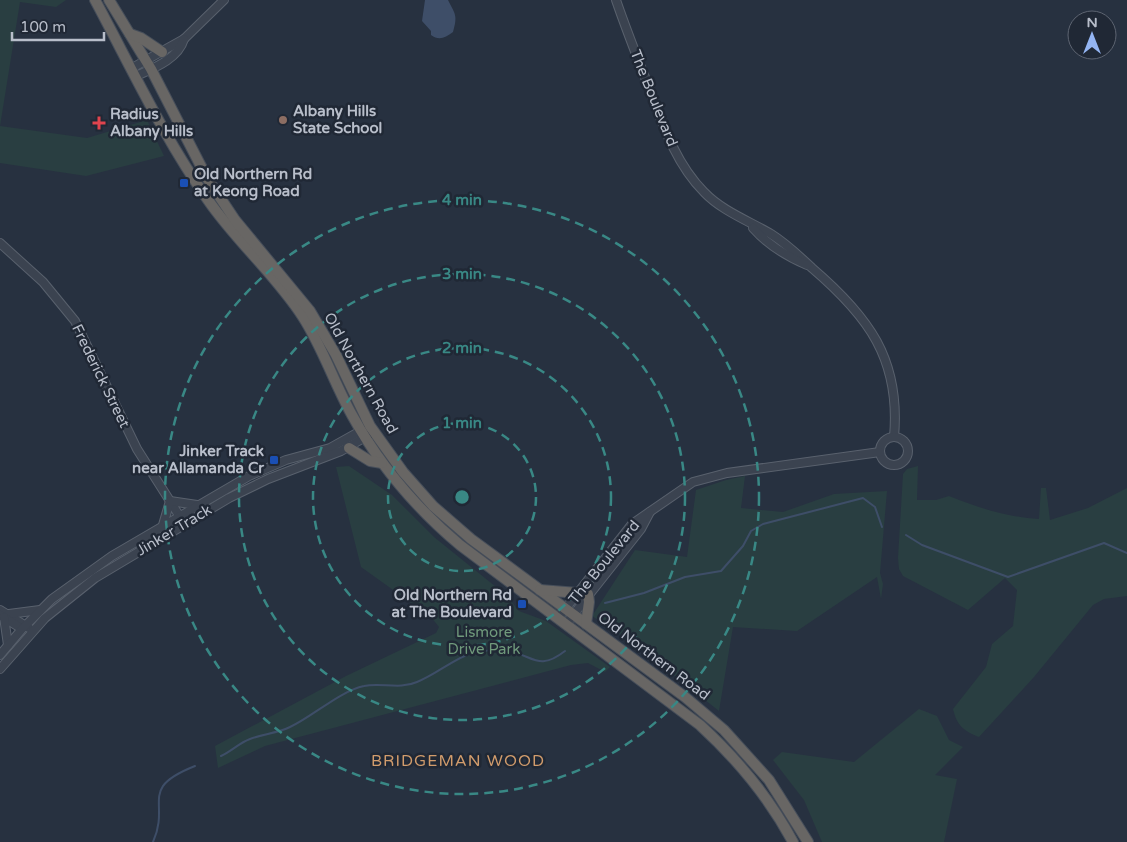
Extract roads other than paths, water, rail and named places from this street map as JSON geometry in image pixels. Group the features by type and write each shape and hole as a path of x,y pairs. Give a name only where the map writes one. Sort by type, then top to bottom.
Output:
{"highway":[{"name":"Old Northern Road","path":"94,0 170,139 200,188 236,236 274,277 304,318 368,432 433,506 471,539 685,697 724,730 769,780 808,842"},
{"name":"Old Northern Road","path":"109,0 148,65 207,178 235,220 310,311 336,355 382,463 410,497 441,529 478,560 674,704 720,743 761,791 793,842"},
{"path":"130,34 141,38 162,52"},
{"path":"349,448 370,461 382,463"},
{"path":"540,590 583,593 586,624"}],"street":[{"path":"148,65 162,52 184,39 224,0"},
{"name":"The Boulevard","path":"616,0 669,140 684,166 704,193 750,225 764,240 791,258 811,267 851,303 876,339 893,387 896,412 894,437"},
{"path":"134,72 178,51 184,39"},
{"name":"Frederick Street","path":"0,243 43,282 75,321 137,449 184,524"},
{"name":"Jinker Track","path":"0,669 31,632 87,583 184,524 252,486 349,448 368,432"},
{"name":"Jinker Track","path":"0,655 40,610 81,576 163,525 264,469 291,458 330,448 368,432"},
{"path":"894,437 906,444 908,453 905,460 896,465 888,464 881,458 880,452 884,441 894,437"},
{"name":"The Boulevard","path":"562,621 632,524 652,508 693,482 727,472 880,452"},
{"path":"163,525 170,501 197,505"},
{"path":"3,614 40,610"},
{"path":"3,614 31,632"},
{"path":"3,614 8,645"}],"water":[{"path":"425,0 448,0 455,15 453,32 442,38 431,35 431,31 422,21"}],"waterway":[{"path":"605,603 644,593 685,577 721,571 743,546 751,531 763,524 863,498 875,507 882,527"},
{"path":"906,535 922,545 1008,577 1104,543 1127,553"},
{"path":"221,756 250,739 290,727 345,693 370,685 397,686 410,684 424,679 474,652 508,651 542,661 556,657 565,651"},
{"path":"153,842 158,828 161,790 166,782 177,774 195,766"}],"place":[{"name":"Albany Hills State School","path":"283,120"},
{"name":"Radius Albany Hills","path":"99,123"},
{"name":"Old Northern Rd at Keong Road","path":"184,183"},
{"name":"Jinker Track near Allamanda Cr","path":"274,460"},
{"name":"Old Northern Rd at The Boulevard","path":"522,604"}],"district":[{"name":"BRIDGEMAN WOOD","path":"458,760"}],"park label":[{"name":"Lismore Drive Park","path":"484,640"}]}
